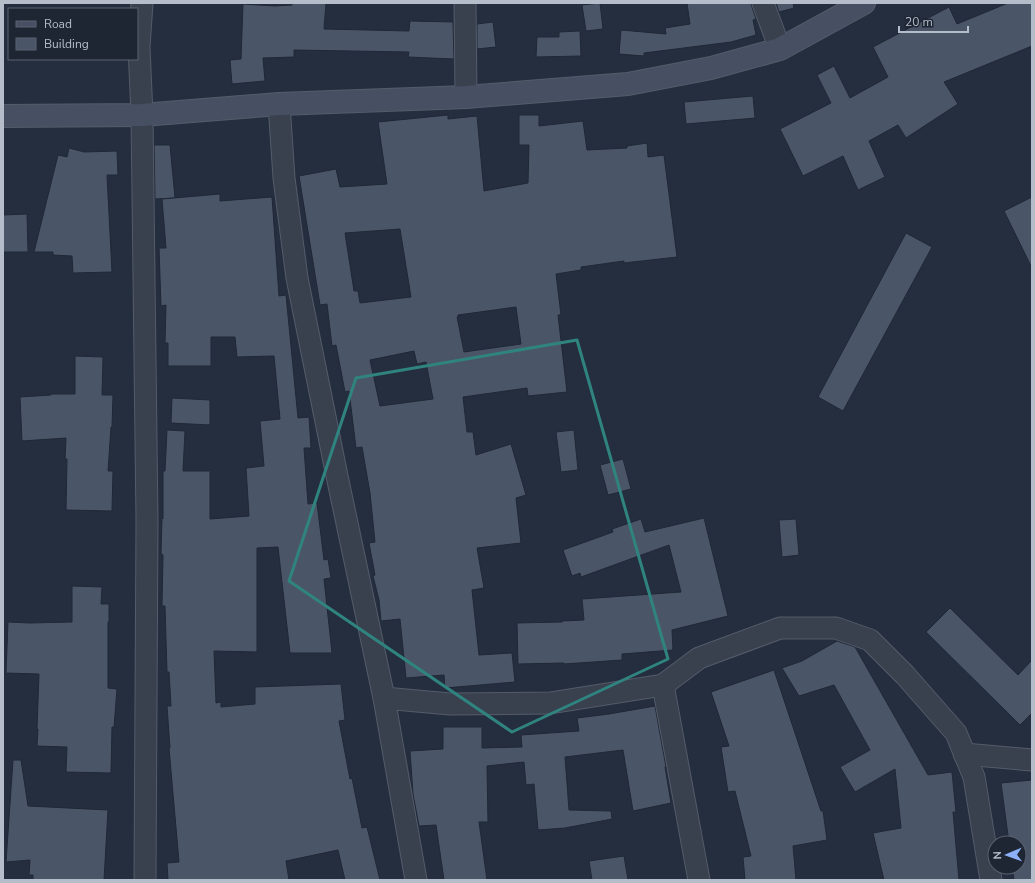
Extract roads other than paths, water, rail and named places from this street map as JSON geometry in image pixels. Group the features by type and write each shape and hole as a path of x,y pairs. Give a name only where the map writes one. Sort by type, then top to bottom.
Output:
{"main road":[{"path":"3,116 142,115 279,104 466,97 628,84 711,68 780,49 864,3"}],"street":[{"path":"142,3 139,47 142,115 147,520 145,880"},
{"path":"466,3 466,97"},
{"path":"763,3 780,49"},
{"path":"279,104 284,178 298,278 337,476 384,698 416,880"},
{"path":"384,698 450,704 550,703 663,684 699,658 780,628 836,628 870,640 905,675 956,733 974,777 991,880"},
{"path":"663,684 699,880"},
{"path":"964,754 1032,760"}]}
